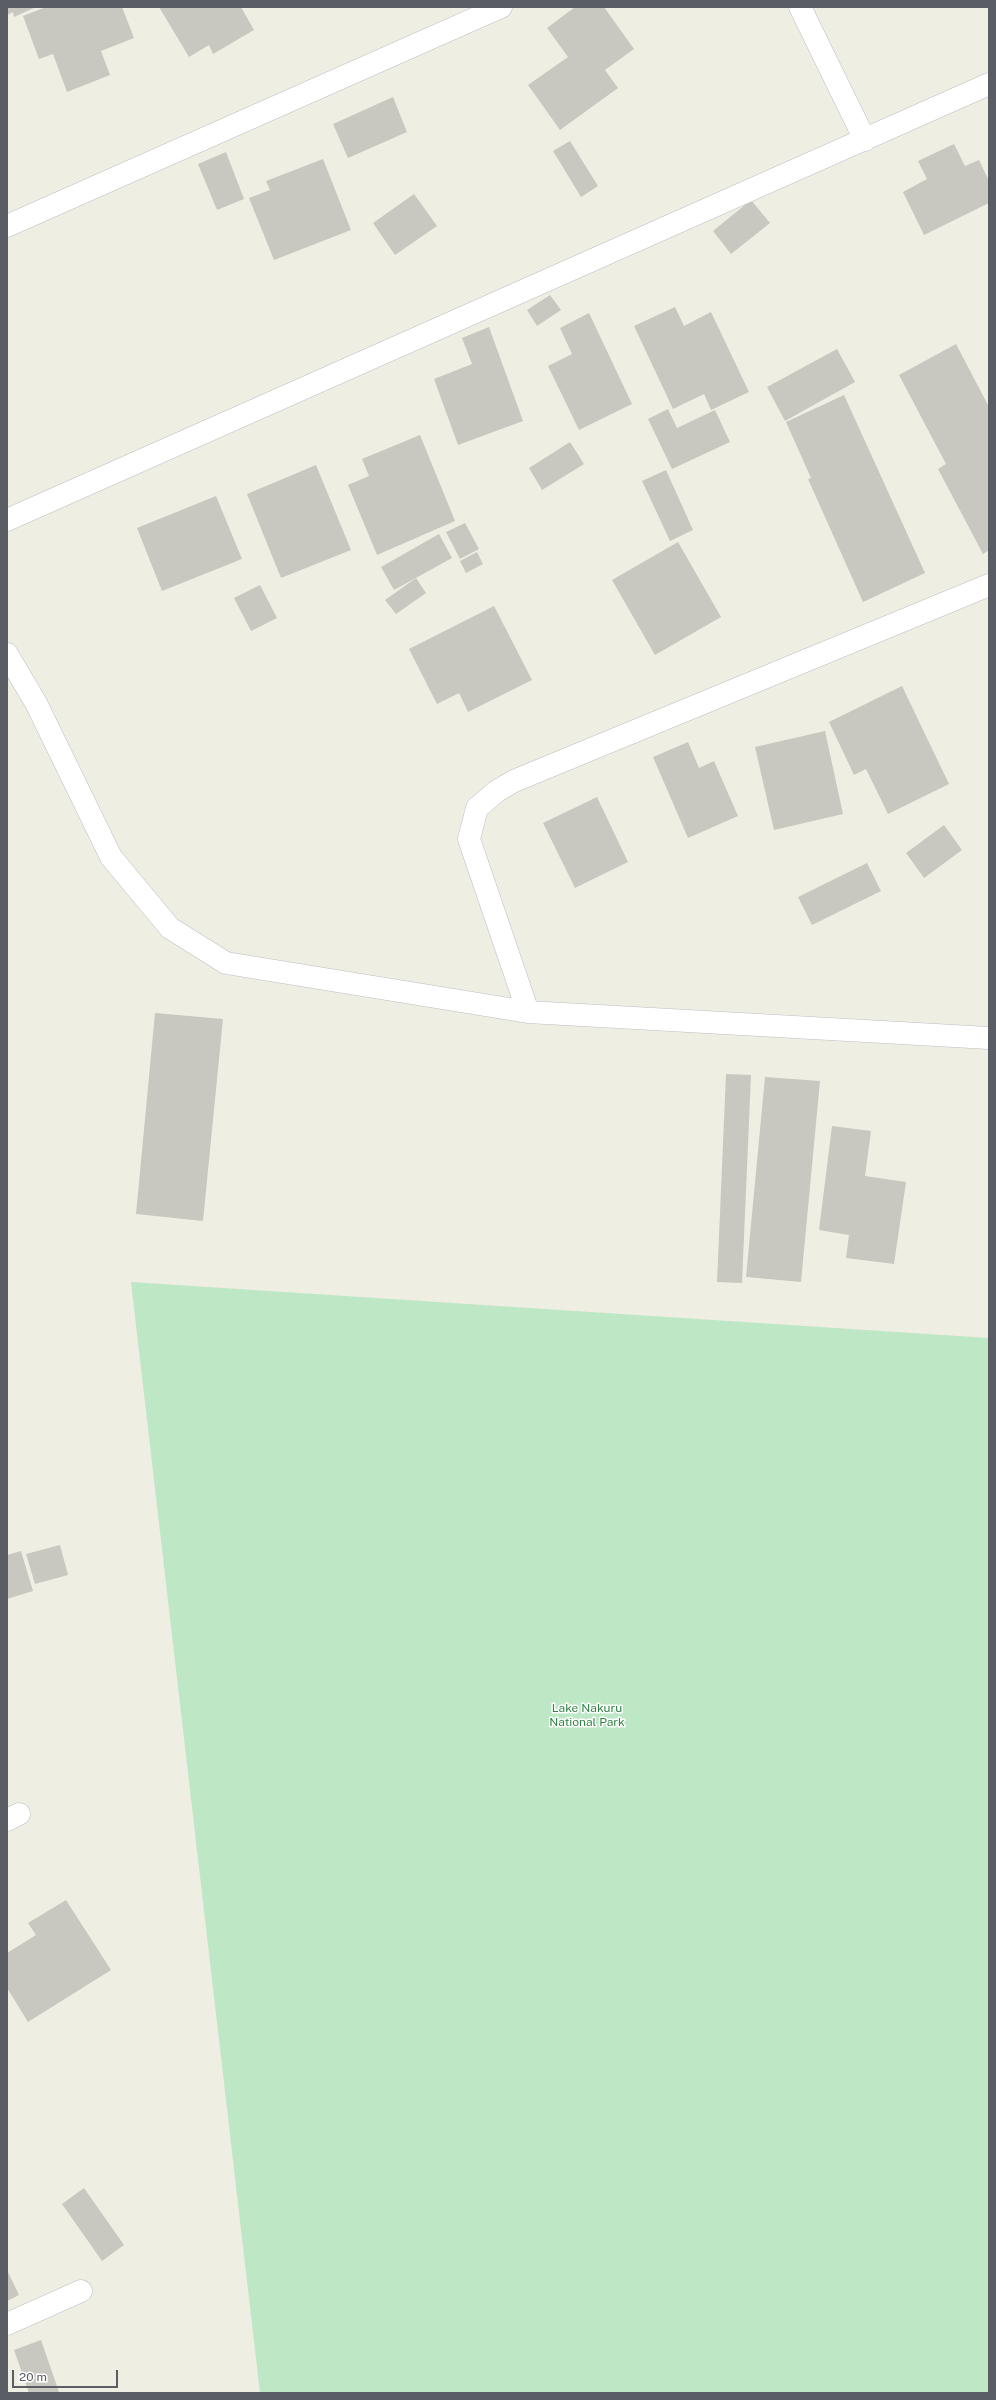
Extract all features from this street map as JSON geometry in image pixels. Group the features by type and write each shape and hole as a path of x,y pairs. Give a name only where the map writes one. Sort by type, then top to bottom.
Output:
{"street":[{"path":"7,226 502,7"},
{"path":"800,7 865,140"},
{"path":"7,520 989,84"},
{"path":"528,1012 470,839 477,808 514,781 989,585"},
{"path":"7,654 36,704 111,857 170,928 226,963 528,1012 989,1038"},
{"path":"7,2324 81,2291"}],"green space":[{"name":"Lake Nakuru National Park","path":"131,1282 989,1338 989,2393 260,2393"}],"building":[{"path":"7,7 36,7 14,17 13,12 7,15"},
{"path":"46,7 122,7 134,38 101,51 110,75 67,92 53,54 39,59 23,16"},
{"path":"159,7 241,7 254,30 213,54 209,45 189,57"},
{"path":"575,7 604,7 634,49 605,70 618,88 560,130 528,85 568,57 547,28"},
{"path":"393,97 407,132 348,158 333,124"},
{"path":"570,141 598,186 581,197 553,151"},
{"path":"954,144 965,166 979,160 989,181 989,203 924,235 903,192 927,179 918,161"},
{"path":"226,152 244,199 217,210 198,164"},
{"path":"323,159 351,230 274,260 249,198 270,190 266,181"},
{"path":"414,194 437,226 395,255 373,223"},
{"path":"751,200 770,223 731,254 713,231"},
{"path":"550,295 561,310 537,326 527,310"},
{"path":"675,307 684,326 711,312 749,392 711,410 704,394 673,409 634,326"},
{"path":"589,313 632,404 579,430 548,366 572,354 560,328"},
{"path":"489,327 523,421 458,445 434,379 472,364 462,338"},
{"path":"956,344 989,407 989,550 983,554 938,469 946,464 899,375"},
{"path":"837,349 855,382 785,421 767,387"},
{"path":"844,395 925,573 863,602 808,479 811,478 786,422"},
{"path":"668,409 677,428 715,410 730,442 672,469 648,419"},
{"path":"420,435 455,521 377,555 348,485 369,476 362,459"},
{"path":"570,442 584,464 542,490 529,468"},
{"path":"316,465 351,550 281,578 247,494"},
{"path":"666,470 693,530 670,541 642,481"},
{"path":"216,496 242,559 162,591 137,528"},
{"path":"465,523 479,549 460,559 446,532"},
{"path":"439,534 452,558 394,590 381,567"},
{"path":"678,542 721,617 655,655 612,580"},
{"path":"477,552 483,564 466,573 460,561"},
{"path":"416,578 426,593 396,614 385,600"},
{"path":"260,585 277,618 251,631 234,598"},
{"path":"494,606 532,680 468,712 459,693 437,704 409,649"},
{"path":"902,686 949,784 888,814 866,769 854,775 829,722"},
{"path":"825,731 843,814 774,830 755,747"},
{"path":"688,742 699,768 714,761 738,816 688,838 653,757"},
{"path":"597,797 628,862 575,888 543,823"},
{"path":"944,825 962,850 924,878 906,853"},
{"path":"867,863 881,891 812,925 798,897"},
{"path":"155,1013 223,1019 203,1221 136,1214"},
{"path":"726,1074 751,1075 742,1283 717,1282"},
{"path":"765,1077 820,1081 801,1282 746,1277"},
{"path":"832,1126 871,1131 865,1176 906,1182 894,1264 846,1258 849,1235 819,1230"},
{"path":"60,1545 68,1575 35,1584 26,1554"},
{"path":"21,1551 33,1591 7,1599 7,1555"},
{"path":"66,1900 111,1970 28,2022 7,1988 7,1953 36,1935 28,1923"},
{"path":"84,2188 124,2245 102,2261 62,2204"},
{"path":"7,2270 19,2295 7,2301"},
{"path":"41,2340 59,2392 29,2393 14,2350"}]}
